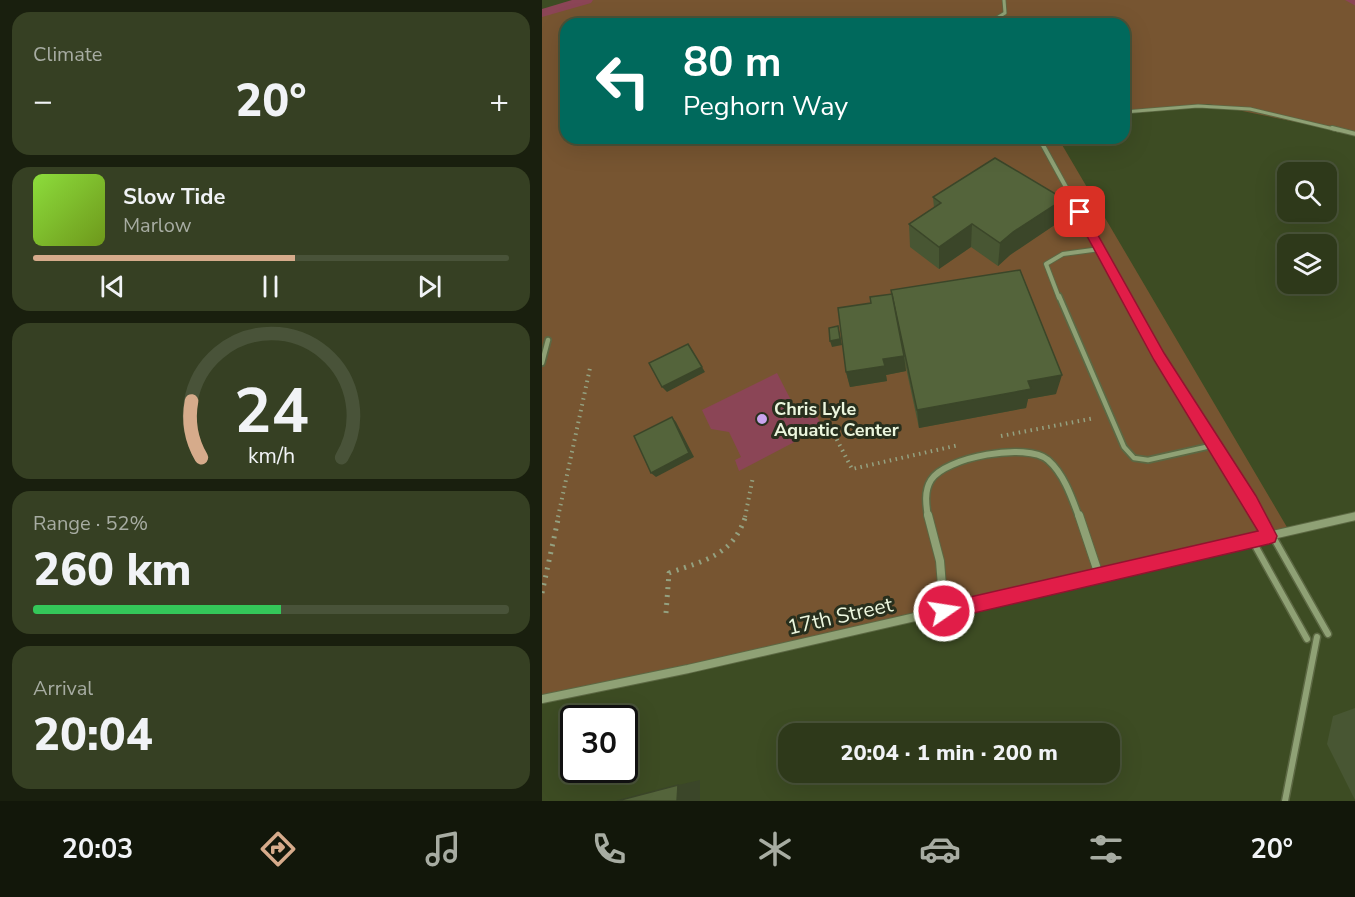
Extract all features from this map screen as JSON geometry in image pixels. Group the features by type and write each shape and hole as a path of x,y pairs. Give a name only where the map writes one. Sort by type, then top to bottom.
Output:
{"street":[{"path":"944,611 941,563 926,505 928,485 936,474 959,461 1001,453 1036,453 1052,463 1065,478 1098,575"},
{"name":"17th Street","path":"542,699 688,669 1355,516"}],"lane":[{"path":"997,18 1005,13 1004,0"},
{"path":"1130,112 1198,106 1250,109 1355,134"},
{"path":"1042,144 1159,357 1271,536 1328,634"},
{"path":"1100,249 1061,255 1050,259 1046,264 1124,447 1130,457 1148,460 1215,445"},
{"path":"542,363 548,340"},
{"path":"1252,540 1307,639"},
{"path":"1285,801 1317,637"}],"path":[{"path":"542,592 590,368"},
{"path":"990,438 1095,418"},
{"path":"834,434 852,469 966,443"},
{"path":"666,613 669,573 716,555 726,548 746,516 753,477"}],"shaded area":[{"path":"578,0 1355,0 1355,134 1208,104 1130,111 1130,18 560,18 560,144 1062,144 1291,534 542,699 542,11"},
{"name":"Chris Lyle Aquatic Center","path":"777,373 796,410 813,410 823,427 739,471 735,460 741,457 729,432 711,429 702,410"}],"building":[{"path":"995,158 1064,199 1000,243 972,224 939,247 909,224 941,203 933,197"},
{"path":"1020,270 1062,375 1028,381 1031,389 917,410 891,290"},
{"path":"892,294 904,356 883,359 885,366 846,372 838,308 871,303 870,297"},
{"path":"838,326 840,339 830,341 829,328"},
{"path":"688,344 702,367 662,387 649,363"},
{"path":"672,417 689,453 651,473 634,436"},
{"path":"678,785 677,801 617,801"}],"waterway":[{"path":"542,13 586,0"},
{"path":"1352,0 1356,2"}],"place":[{"name":"Chris Lyle Aquatic Center","path":"762,419"}],"route":[{"path":"944,611 1269,536 1159,357 1080,212"}]}
